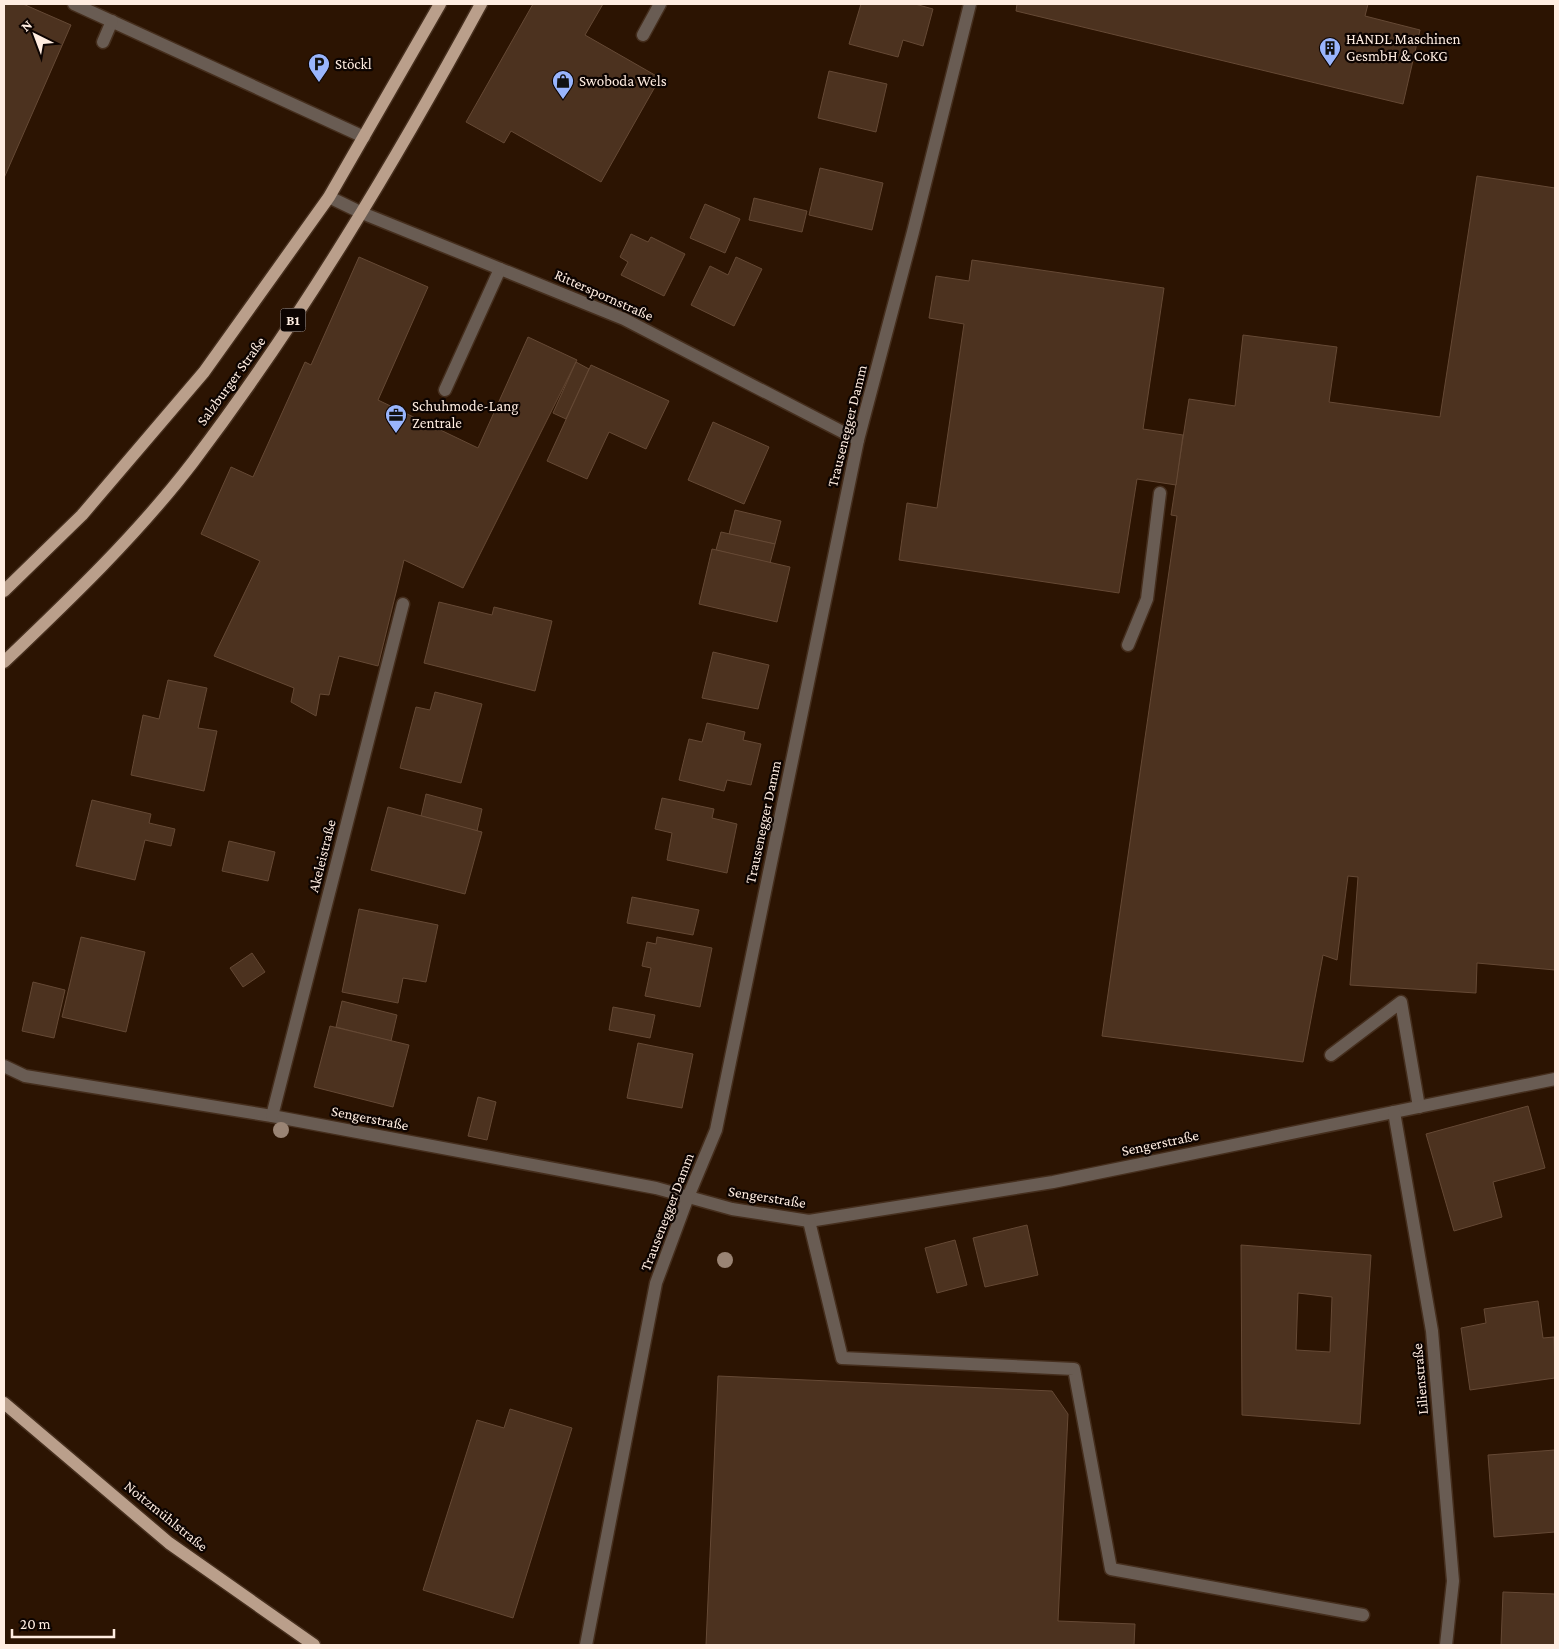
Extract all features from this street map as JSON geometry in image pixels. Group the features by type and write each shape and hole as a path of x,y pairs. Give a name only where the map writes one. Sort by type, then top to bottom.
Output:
{"main road":[{"name":"Salzburger Straße","path":"4,591 82,515 204,372 329,197 440,4"},
{"name":"Salzburger Straße","path":"4,662 82,588 137,528 192,463 281,338 362,213 481,4"},
{"name":"Noitzmühlstraße","path":"4,1403 170,1542 314,1645"}],"street":[{"path":"74,4 364,137"},
{"path":"643,35 660,4"},
{"name":"Trausenegger Damm","path":"586,1645 656,1283 688,1197 716,1130 858,440 911,241 970,4"},
{"path":"103,42 112,21"},
{"name":"Ritterspornstraße","path":"329,197 362,213 624,319 858,440"},
{"path":"445,390 500,269"},
{"path":"1128,645 1147,599 1160,493"},
{"name":"Akeleistraße","path":"272,1116 403,604"},
{"path":"1331,1055 1401,1002 1419,1106"},
{"name":"Sengerstraße","path":"4,1066 25,1076 272,1116 656,1188 732,1208 809,1220 1053,1182 1555,1079"},
{"name":"Lilienstraße","path":"1394,1112 1432,1331 1453,1581 1446,1645"},
{"path":"809,1220 842,1358 1074,1369 1112,1569 1363,1615"}],"building":[{"path":"4,4 23,4 71,25 4,178"},
{"name":"Swoboda Wels","path":"533,4 603,4 585,35 660,78 601,182 511,131 504,143 466,122"},
{"path":"861,4 915,4 933,9 923,46 903,40 898,57 849,44"},
{"name":"HANDL Maschinen GesmbH & CoKG","path":"1017,4 1368,4 1365,16 1420,30 1403,104 1016,11"},
{"path":"829,71 887,84 876,132 818,118"},
{"path":"820,168 883,183 872,230 809,215"},
{"path":"1477,176 1555,188 1555,970 1477,963 1476,993 1350,985 1358,877 1348,876 1337,960 1323,955 1303,1062 1102,1036 1177,516 1171,515 1189,399 1235,406 1243,335 1337,347 1329,402 1440,417"},
{"path":"754,198 807,211 802,232 749,220"},
{"path":"705,204 740,219 725,253 690,238"},
{"path":"631,234 648,242 651,237 685,254 664,296 621,275 628,262 620,257"},
{"path":"359,257 428,287 378,400 478,448 528,337 577,360 463,588 404,560 378,666 339,656 329,695 320,694 316,716 291,702 294,688 214,656 260,561 201,534 231,467 253,477 305,362 311,365"},
{"path":"736,257 762,269 734,326 691,305 710,266 728,275"},
{"path":"972,260 1164,288 1143,429 1183,435 1176,485 1137,479 1119,593 899,560 907,503 937,508 964,324 929,318 936,276 969,281"},
{"path":"576,362 589,369 566,419 553,413"},
{"path":"591,365 669,401 646,449 609,432 587,479 547,461"},
{"path":"713,422 769,447 744,504 688,480"},
{"path":"735,510 781,521 775,544 729,534"},
{"path":"721,532 775,544 770,563 716,550"},
{"path":"712,549 790,567 777,622 699,604"},
{"path":"439,602 492,615 494,607 552,621 535,691 424,663"},
{"path":"713,652 769,665 758,709 702,698"},
{"path":"168,680 207,688 198,728 217,731 204,791 131,775 143,715 159,719"},
{"path":"435,692 482,704 461,783 400,768 416,707 430,710"},
{"path":"707,723 745,732 743,740 761,744 751,785 727,780 724,791 679,780 689,739 702,742"},
{"path":"426,794 482,809 477,831 421,816"},
{"path":"662,798 714,809 712,818 737,824 727,873 667,860 672,833 655,829"},
{"path":"92,800 151,814 149,823 175,829 171,846 145,840 135,880 76,866"},
{"path":"388,807 482,832 465,894 371,870"},
{"path":"229,841 275,852 268,881 222,871"},
{"path":"632,897 699,910 693,935 627,923"},
{"path":"359,909 438,925 426,982 403,978 398,1003 342,992"},
{"path":"81,937 145,952 126,1032 62,1017"},
{"path":"657,937 712,948 700,1007 645,996 651,968 642,966 647,942 656,944"},
{"path":"252,953 265,972 243,987 230,968"},
{"path":"33,982 65,990 54,1038 22,1031"},
{"path":"342,1001 397,1015 391,1041 336,1027"},
{"path":"613,1007 655,1015 650,1038 609,1030"},
{"path":"330,1026 409,1045 393,1107 314,1087"},
{"path":"638,1043 693,1054 682,1108 627,1098"},
{"path":"478,1097 496,1102 487,1140 468,1136"},
{"path":"1528,1106 1545,1168 1493,1182 1502,1217 1454,1231 1426,1134"},
{"path":"1027,1225 1038,1275 985,1287 973,1238"},
{"path":"955,1240 967,1285 937,1293 925,1248"},
{"path":"1241,1245 1371,1255 1360,1424 1242,1415","holes":["1298,1293 1332,1297 1330,1352 1296,1350"]},
{"path":"1538,1301 1543,1338 1554,1337 1555,1378 1470,1390 1461,1328 1486,1323 1484,1309"},
{"path":"718,1376 1052,1391 1068,1414 1058,1621 1135,1624 1134,1645 706,1645"},
{"path":"510,1409 572,1428 513,1618 423,1590 477,1420 504,1428"},
{"path":"1555,1450 1555,1532 1494,1537 1488,1455"},
{"path":"1503,1592 1555,1594 1555,1645 1501,1645"}],"place":[{"name":"HANDL Maschinen GesmbH & CoKG","path":"1330,67"},
{"name":"Stöckl","path":"319,83"},
{"name":"Swoboda Wels","path":"563,100"},
{"name":"Schuhmode-Lang Zentrale","path":"396,434"}]}
